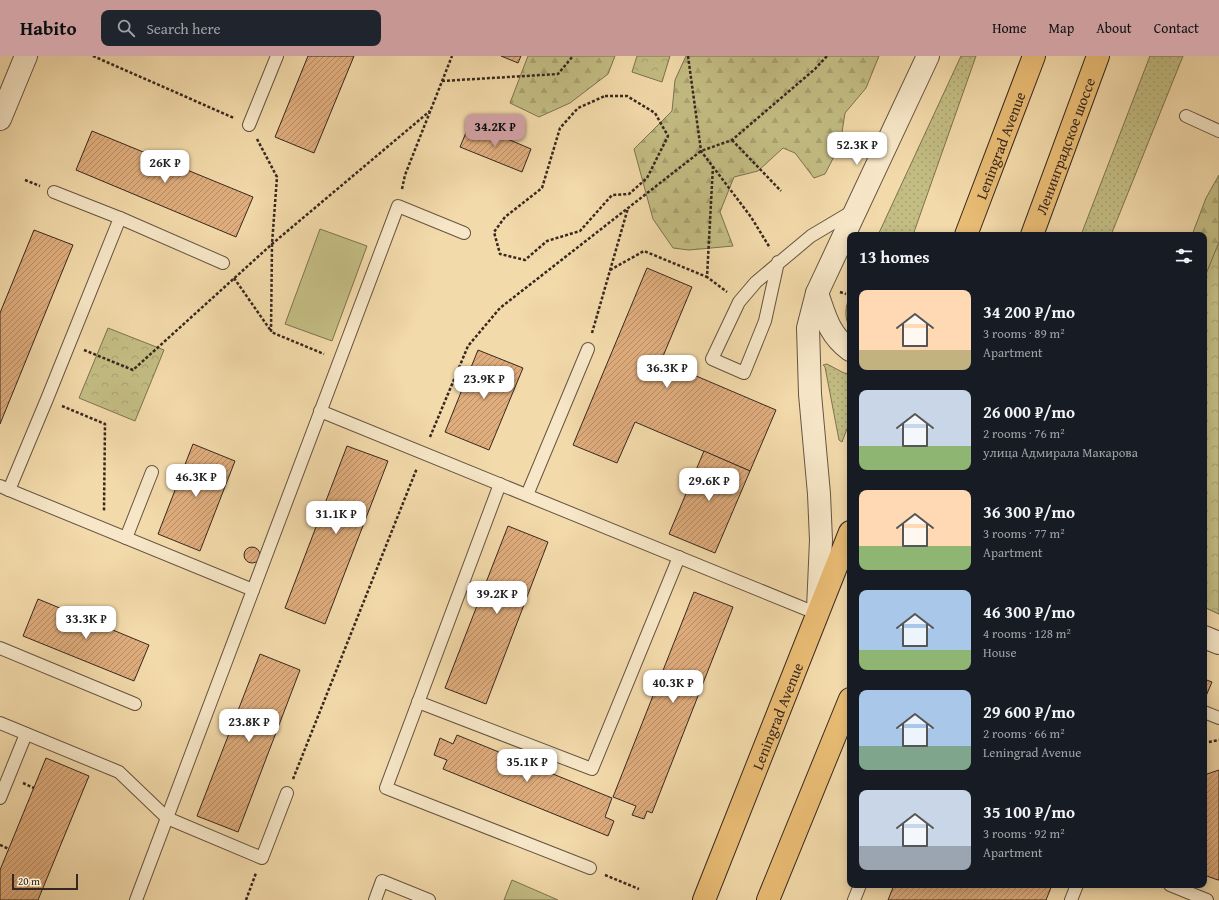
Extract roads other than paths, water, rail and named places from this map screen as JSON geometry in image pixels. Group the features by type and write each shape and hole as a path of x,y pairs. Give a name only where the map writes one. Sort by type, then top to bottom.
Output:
{"main road":[{"name":"Leningrad Avenue","path":"967,232 1034,56"},
{"name":"Ленинградское шоссе","path":"1033,232 1098,56"},
{"name":"Leningrad Avenue","path":"704,900 847,540"},
{"path":"768,900 847,706"}],"street":[{"path":"0,119 26,56"},
{"path":"818,614 821,540 819,494 810,394 808,328 817,293 928,56"},
{"path":"817,293 828,324 839,341 847,348"},
{"path":"1207,638 1219,644"}],"lane":[{"path":"249,125 277,56"},
{"path":"1186,116 1219,131"},
{"path":"54,192 120,218 223,263"},
{"path":"139,899 167,818 398,206 464,233"},
{"path":"778,262 765,320 744,372 712,358 739,302 756,282 778,262 811,236 855,210"},
{"path":"120,218 47,399 5,488 253,590"},
{"path":"527,495 588,349"},
{"path":"320,411 818,614"},
{"path":"126,538 152,472"},
{"path":"500,484 386,788 590,868"},
{"path":"418,702 592,769 679,557"},
{"path":"0,648 135,704"},
{"path":"1207,713 1219,718"},
{"path":"0,723 119,772 167,818 262,858 287,793"},
{"path":"0,798 26,734"},
{"path":"374,900 382,881 429,900"},
{"path":"854,900 859,888"},
{"path":"1071,900 1076,888"},
{"path":"1177,888 1207,900"}]}
